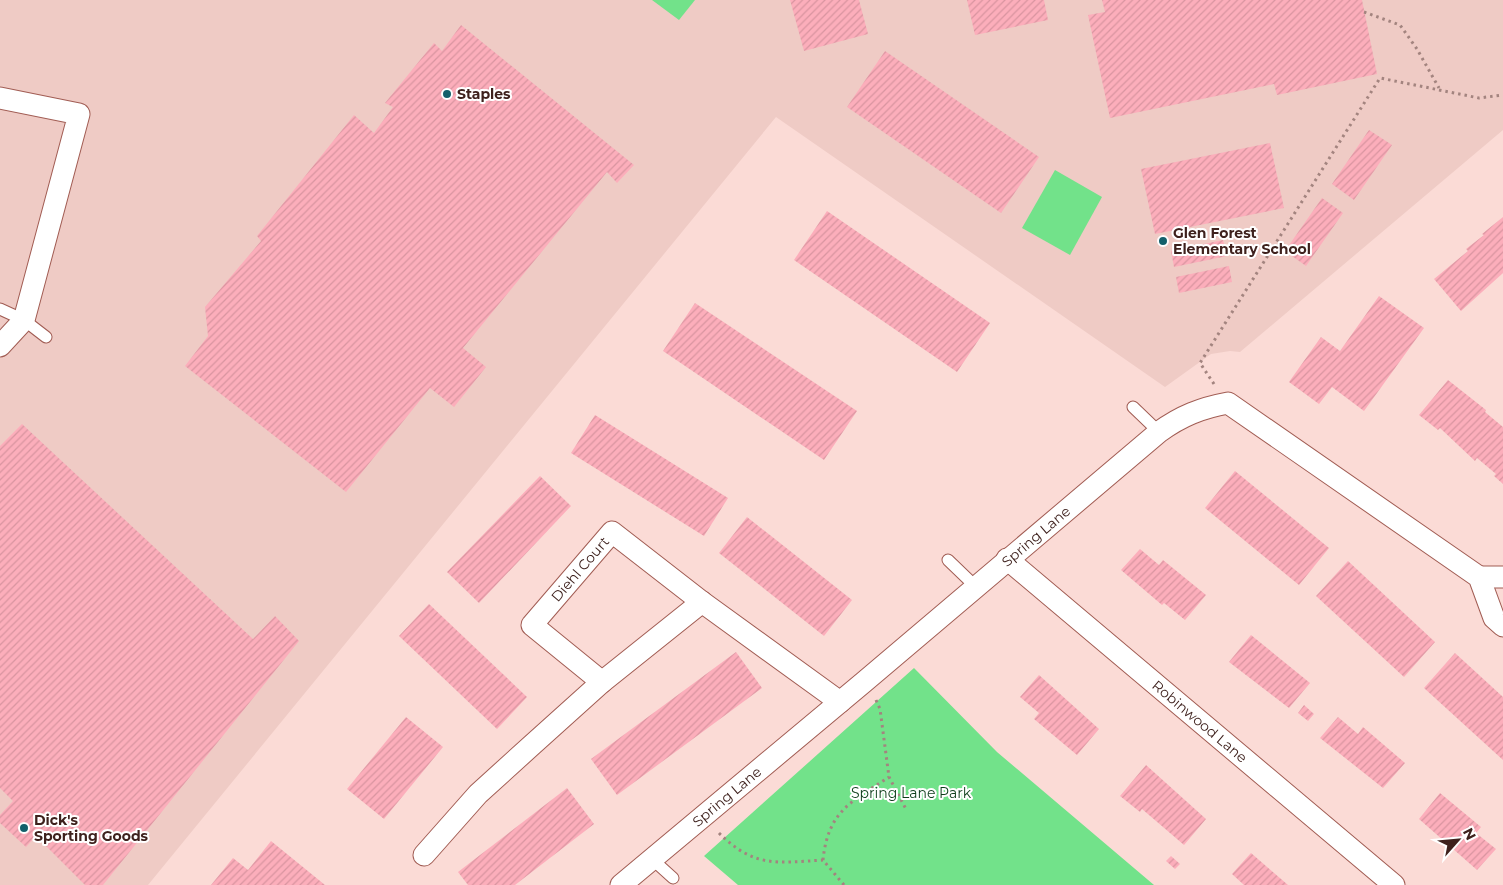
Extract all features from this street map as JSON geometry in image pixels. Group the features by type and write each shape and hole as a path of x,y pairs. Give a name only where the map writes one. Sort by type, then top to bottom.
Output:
{"street":[{"path":"0,98 79,114 24,320 0,346"},
{"name":"Spring Lane","path":"620,885 1159,432 1188,414 1204,407 1228,403"},
{"path":"1228,403 1479,578 1494,618 1503,626"},
{"name":"Diehl Court","path":"602,682 532,625 612,532 702,602 840,702"},
{"name":"Robinwood Lane","path":"1007,559 1394,885"},
{"path":"1479,578 1503,577"},
{"path":"424,855 478,794 602,682 702,602"}],"lane":[{"path":"0,309 24,320 46,337"},
{"path":"1133,407 1159,432"},
{"path":"948,560 976,586"},
{"path":"652,859 673,878"}],"path":[{"path":"1364,12 1400,25 1418,49 1439,88"},
{"path":"1228,403 1200,363 1380,78 1439,88 1479,98 1503,96"},
{"path":"875,697 880,709 889,778 907,811"},
{"path":"823,860 829,828 847,804 889,778"},
{"path":"702,817 734,848 755,859 776,863 823,860"},
{"path":"823,860 844,885"}],"shaded area":[{"path":"0,0 1503,0 1503,130 1240,352 1230,351 1211,354 1165,387 776,117 148,885 0,885 0,358 23,334 0,328"}],"green space":[{"path":"652,0 695,0 679,20"},
{"path":"1055,170 1102,197 1070,255 1022,228"},
{"name":"Spring Lane Park","path":"914,668 997,752 1154,885 738,885 704,856"}],"building":[{"path":"790,0 859,0 868,34 804,51"},
{"path":"967,0 1044,0 1048,20 975,35"},
{"path":"1102,0 1362,0 1377,74 1277,95 1274,84 1110,118 1088,15 1105,12"},
{"path":"461,25 634,165 617,183 607,172 463,348 486,367 454,407 430,388 346,492 185,366 208,336 205,307 261,241 257,236 354,115 374,133 393,107 385,103 434,43 442,51"},
{"path":"885,51 1039,157 1001,213 847,107"},
{"path":"1369,130 1392,145 1354,200 1332,184"},
{"path":"1270,143 1284,208 1155,234 1141,169"},
{"path":"1322,198 1343,213 1306,266 1285,251"},
{"path":"827,211 990,323 957,372 794,260"},
{"path":"1503,217 1503,273 1461,311 1434,279 1468,251 1466,249"},
{"path":"1223,240 1227,256 1174,267 1171,251"},
{"path":"1229,266 1232,282 1179,293 1176,277"},
{"path":"1379,296 1424,328 1364,411 1332,387 1319,404 1289,382 1321,337 1340,351"},
{"path":"695,303 857,411 824,460 663,351"},
{"path":"1448,380 1486,410 1485,412 1503,427 1503,484 1494,476 1496,474 1477,458 1475,461 1440,428 1438,430 1419,415"},
{"path":"595,415 728,498 704,536 571,453"},
{"path":"22,424 253,639 275,616 299,641 103,885 85,885 36,836 26,847 0,823 0,815 13,801 0,788 0,446"},
{"path":"1235,471 1329,548 1299,585 1205,508"},
{"path":"540,476 571,506 479,603 447,572"},
{"path":"747,517 852,600 824,636 719,553"},
{"path":"1140,549 1159,565 1163,560 1206,595 1185,620 1164,603 1162,605 1121,570"},
{"path":"1348,561 1435,642 1404,677 1316,596"},
{"path":"429,604 527,697 497,729 399,636"},
{"path":"1251,635 1310,683 1289,708 1229,662"},
{"path":"736,652 762,688 617,795 591,759"},
{"path":"1455,653 1503,697 1503,760 1424,688"},
{"path":"1039,675 1099,729 1077,755 1034,719 1039,713 1020,697"},
{"path":"1304,705 1314,714 1308,721 1298,713"},
{"path":"406,717 443,747 384,819 347,789"},
{"path":"1338,717 1358,734 1363,727 1405,763 1383,788 1320,738"},
{"path":"1146,765 1206,819 1184,845 1142,809 1140,812 1120,796"},
{"path":"567,788 594,824 515,885 468,885 458,872"},
{"path":"1440,793 1481,827 1476,833 1496,849 1477,870 1419,819"},
{"path":"271,841 325,885 211,885 233,858 248,870"},
{"path":"1251,853 1288,885 1244,885 1232,874"},
{"path":"1171,856 1180,864 1175,869 1166,861"}],"place":[{"name":"Staples","path":"447,94"},
{"name":"Glen Forest Elementary School","path":"1163,241"},
{"name":"Dick's Sporting Goods","path":"24,828"}]}
